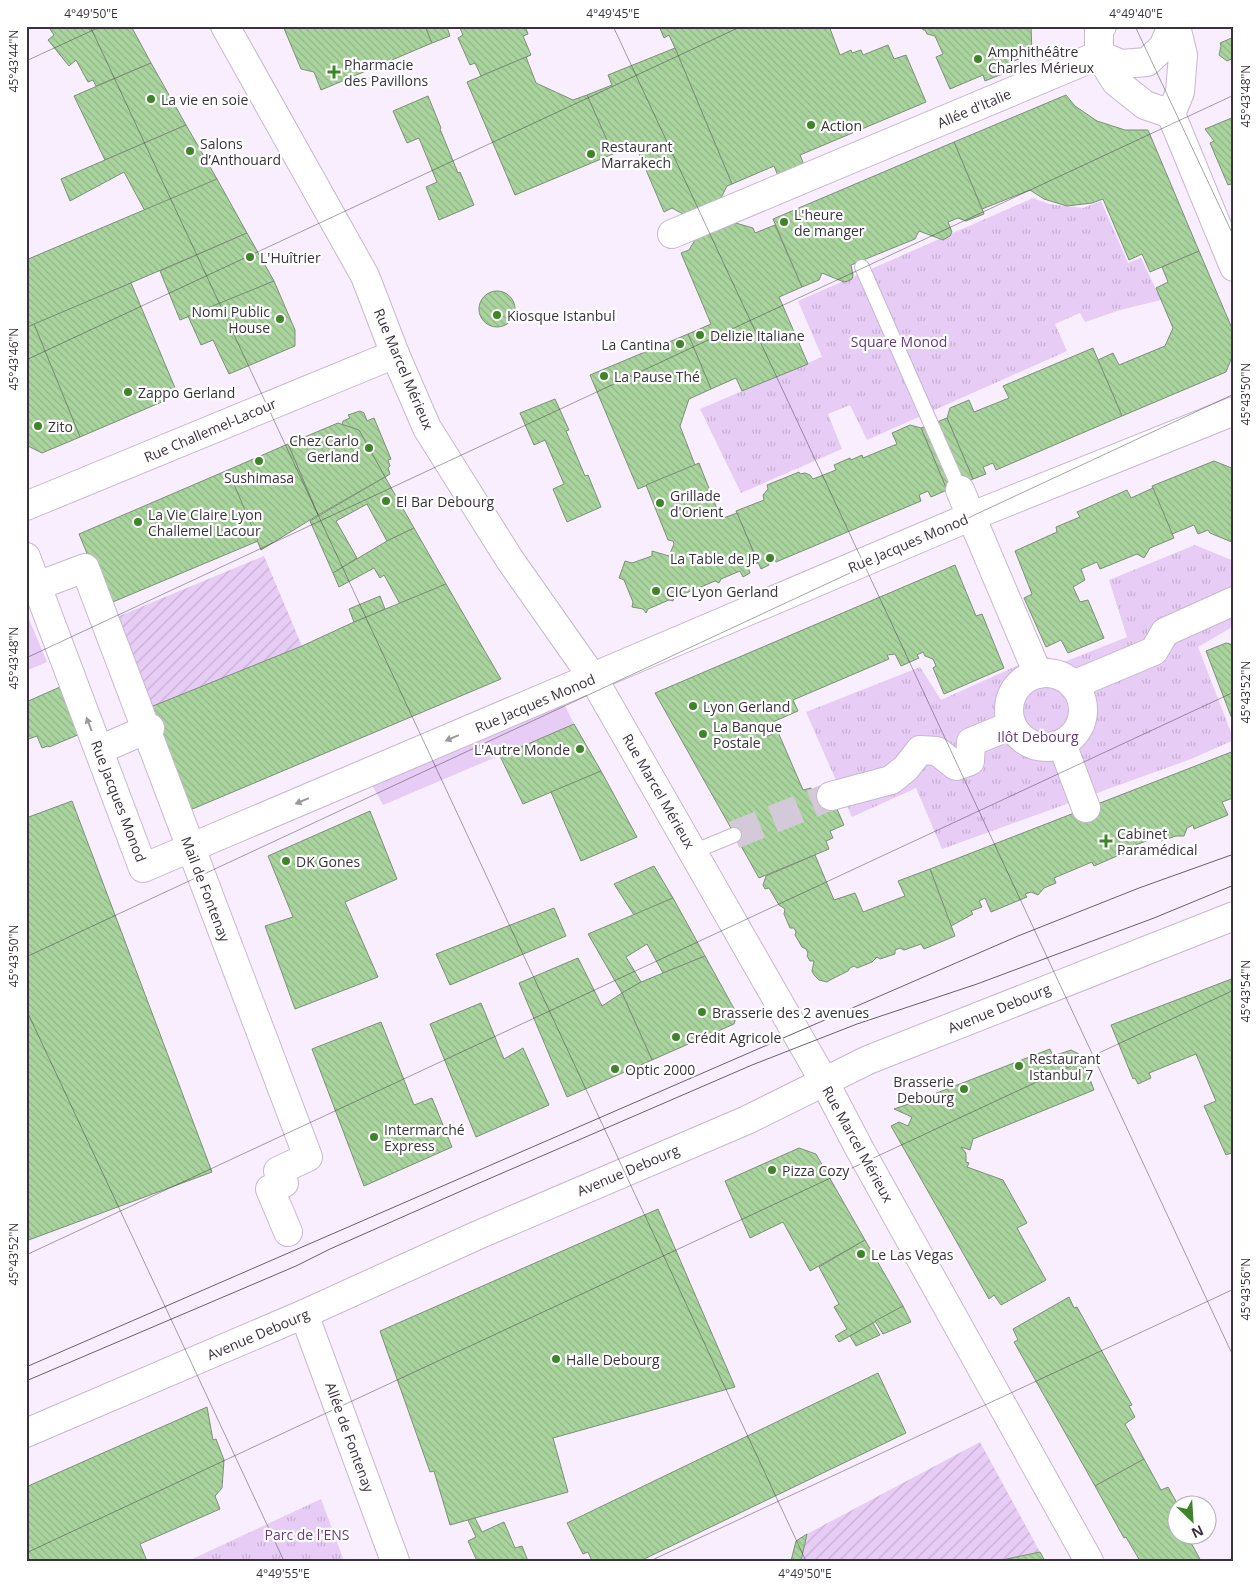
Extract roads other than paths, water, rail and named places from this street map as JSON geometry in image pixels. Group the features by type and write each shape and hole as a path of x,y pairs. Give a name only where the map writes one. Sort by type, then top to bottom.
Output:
{"street":[{"name":"Rue Marcel Mérieux","path":"225,26 365,276 395,354 427,428 510,560 594,678 824,1083 1089,1561"},
{"path":"1102,26 1099,30 1099,55 1116,82 1145,105 1171,114"},
{"path":"1099,55 1120,64 1147,62 1163,47 1172,26"},
{"path":"1176,26 1183,55 1180,92 1171,114 1234,267"},
{"name":"Allée d'Italie","path":"672,234 727,210 825,181 1099,55"},
{"name":"Rue Challemel-Lacour","path":"26,506 395,354"},
{"name":"Rue Jacques Monod","path":"26,557 143,868 972,516 1234,411"},
{"path":"960,490 1038,674"},
{"name":"Mail de Fontenay","path":"37,586 85,568 148,729 308,1158 278,1171 284,1183 270,1189 288,1232"},
{"path":"1073,685 1154,651 1165,632 1234,601"},
{"path":"1044,673 1057,675 1073,685 1078,690 1083,702 1084,714 1080,726 1072,737 1062,744 1039,747 1028,743 1019,735 1012,725 1009,714 1010,702 1015,691 1023,682 1044,673"},
{"path":"831,796 891,780 906,768 920,750 937,751 956,766 970,761 971,742 1012,725"},
{"path":"99,750 148,729"},
{"path":"1062,744 1086,808"},
{"name":"Avenue Debourg","path":"26,1433 304,1314 486,1231 762,1113 868,1060 1234,916"},
{"name":"Allée de Fontenay","path":"304,1314 395,1561"}],"lane":[{"path":"862,268 960,490"},
{"path":"694,852 734,835"}],"tunnel":[{"path":"734,835 831,796"}],"tram line":[{"path":"26,1367 1018,936 1139,888 1234,854"},
{"path":"26,1381 296,1266 477,1184 752,1065 857,1024 977,984 1154,918 1234,885"}],"place":[{"name":"Amphithéâtre Charles Mérieux","path":"978,59"},
{"name":"Pharmacie des Pavillons","path":"334,72"},
{"name":"La vie en soie","path":"151,99"},
{"name":"Action","path":"811,125"},
{"name":"Salons d’Anthouard","path":"190,151"},
{"name":"Restaurant Marrakech","path":"591,154"},
{"name":"L'heure de manger","path":"784,222"},
{"name":"L'Huîtrier","path":"250,257"},
{"name":"Kiosque Istanbul","path":"497,315"},
{"name":"Nomi Public House","path":"280,319"},
{"name":"Delizie Italiane","path":"700,335"},
{"name":"La Cantina","path":"680,344"},
{"name":"La Pause Thé","path":"604,376"},
{"name":"Zappo Gerland","path":"128,392"},
{"name":"Zito","path":"38,426"},
{"name":"Chez Carlo Gerland","path":"369,448"},
{"name":"Sushimasa","path":"259,461"},
{"name":"El Bar Debourg","path":"386,501"},
{"name":"Grillade d'Orient","path":"660,503"},
{"name":"La Vie Claire Lyon Challemel Lacour","path":"138,522"},
{"name":"La Table de JP","path":"770,558"},
{"name":"CIC Lyon Gerland","path":"656,591"},
{"name":"Lyon Gerland","path":"693,706"},
{"name":"La Banque Postale","path":"703,734"},
{"name":"L'Autre Monde","path":"580,749"},
{"name":"Cabinet Paramédical","path":"1106,841"},
{"name":"DK Gones","path":"286,861"},
{"name":"Brasserie des 2 avenues","path":"702,1012"},
{"name":"Crédit Agricole","path":"676,1037"},
{"name":"Restaurant Istanbul 7","path":"1019,1066"},
{"name":"Optic 2000","path":"615,1069"},
{"name":"Brasserie Debourg","path":"964,1089"},
{"name":"Intermarché Express","path":"374,1137"},
{"name":"Pizza Cozy","path":"772,1170"},
{"name":"Le Las Vegas","path":"861,1254"},
{"name":"Halle Debourg","path":"556,1359"}],"park label":[{"name":"Square Monod","path":"899,341"},
{"name":"Ilôt Debourg","path":"1038,736"},
{"name":"Parc de l'ENS","path":"307,1534"}]}
